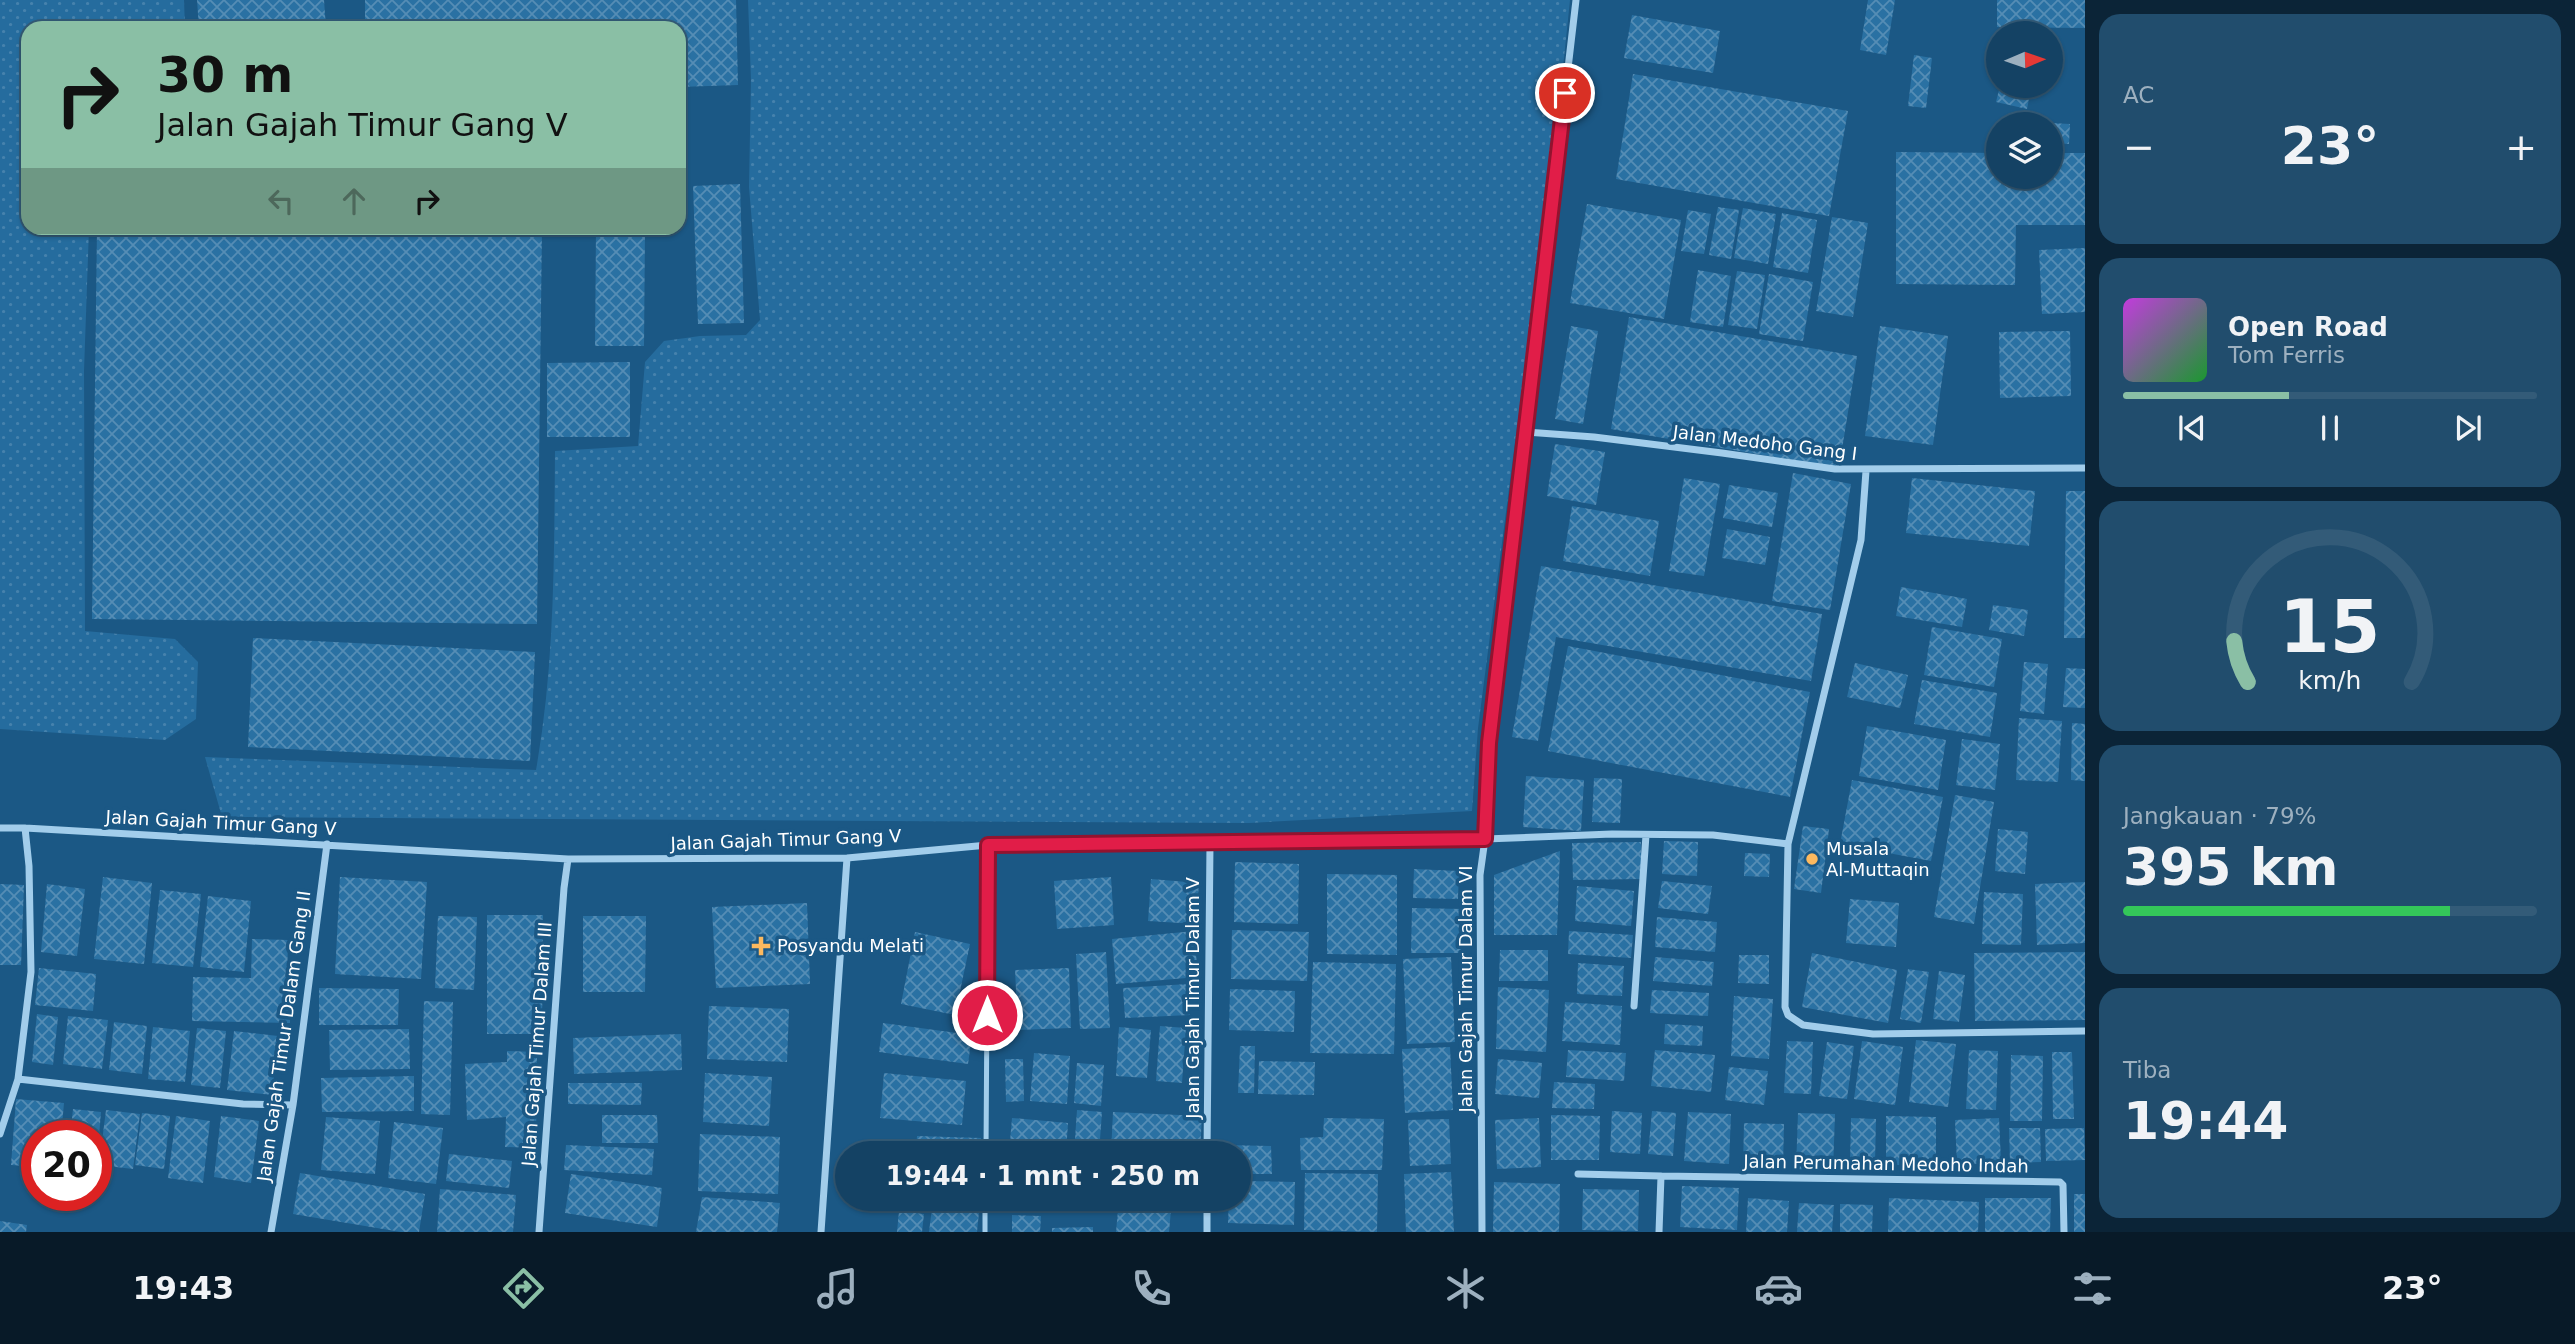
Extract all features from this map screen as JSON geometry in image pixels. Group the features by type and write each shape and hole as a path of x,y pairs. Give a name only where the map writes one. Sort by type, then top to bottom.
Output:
{"street":[{"path":"1576,0 1489,743 1485,839 1713,835 1788,844"},
{"name":"Jalan Medoho Gang I","path":"1526,432 1866,471 2085,468"},
{"path":"1866,471 1861,540 1788,844 1785,1007 1788,1015 1803,1025 1873,1034 2085,1031"},
{"name":"Jalan Gajah Timur Gang V","path":"0,828 568,859 847,858 988,845 1485,839"},
{"path":"0,1134 18,1079 31,972 29,866 25,828"},
{"path":"1634,1006 1646,835"},
{"name":"Jalan Gajah Timur Dalam VI","path":"1482,1232 1480,875 1485,839"},
{"name":"Jalan Gajah Timur Dalam Gang II","path":"271,1232 293,1105 327,844"},
{"name":"Jalan Gajah Timur Dalam V","path":"1207,1141 1210,844"},
{"path":"821,1232 847,858"},
{"name":"Jalan Gajah Timur Dalam III","path":"539,1232 568,859"},
{"path":"18,1079 243,1104 293,1105"},
{"name":"Jalan Perumahan Medoho Indah","path":"1578,1174 2060,1182 2063,1185 2064,1232"},
{"path":"1660,1232 1661,1176"},
{"path":"1207,1211 1207,1232"}],"lane":[{"path":"986,1141 988,845"},
{"path":"985,1211 985,1232"}],"shaded area":[{"path":"0,0 184,0 185,21 21,21 21,235 89,235 84,371 85,631 175,639 198,662 196,719 165,740 0,729"},
{"path":"748,0 1570,0 1478,728 1472,811 1249,823 222,817 205,757 536,770 550,651 555,451 638,446 645,362 664,341 700,336 746,335 760,320 749,187 751,80"}],"building":[{"path":"197,0 324,0 326,21 198,21"},
{"path":"365,0 736,0 738,85 686,87 686,21 365,21"},
{"path":"1868,0 1895,0 1886,55 1860,50"},
{"path":"1997,0 2085,0 2085,28 2063,28 2063,21 1997,21"},
{"path":"1632,15 1720,31 1713,73 1624,58"},
{"path":"1914,55 1932,58 1926,108 1908,106"},
{"path":"1633,74 1848,111 1829,216 1616,179"},
{"path":"1997,98 2029,98 2027,109 1996,102"},
{"path":"2063,124 2070,124 2069,144 2063,144"},
{"path":"1896,152 1986,153 1986,189 2063,189 2063,153 2085,153 2085,225 2016,225 2015,285 1896,284"},
{"path":"740,184 744,323 698,324 693,186"},
{"path":"1587,204 1681,220 1664,319 1570,303"},
{"path":"1718,207 1739,210 1731,259 1709,255"},
{"path":"1743,208 1776,214 1768,264 1734,258"},
{"path":"1688,210 1711,214 1704,254 1681,251"},
{"path":"1782,213 1817,220 1808,273 1773,267"},
{"path":"1832,217 1868,223 1853,317 1816,311"},
{"path":"97,235 542,235 537,624 92,619"},
{"path":"596,235 645,235 644,346 595,346"},
{"path":"2085,248 2085,312 2042,314 2039,250"},
{"path":"1698,270 1731,276 1723,327 1690,322"},
{"path":"1737,271 1765,275 1757,329 1728,325"},
{"path":"1769,274 1813,282 1803,341 1759,334"},
{"path":"1629,317 1857,356 1839,468 1611,429"},
{"path":"1571,326 1598,331 1583,424 1555,419"},
{"path":"1880,326 1948,336 1933,445 1865,436"},
{"path":"2070,331 2071,396 2000,398 1999,332"},
{"path":"630,362 630,437 547,437 547,363"},
{"path":"1555,444 1605,452 1596,505 1547,496"},
{"path":"1793,473 1851,484 1830,610 1772,601"},
{"path":"1684,478 1720,484 1704,576 1669,571"},
{"path":"1912,478 2035,491 2029,546 1906,533"},
{"path":"1729,485 1778,493 1772,527 1723,518"},
{"path":"2066,491 2085,491 2085,638 2064,638"},
{"path":"1572,506 1659,521 1650,576 1563,561"},
{"path":"1727,529 1770,537 1765,565 1722,558"},
{"path":"1541,566 1822,614 1811,681 1556,637 1538,741 1512,737"},
{"path":"1901,587 1967,599 1962,627 1896,616"},
{"path":"1993,605 2028,610 2024,636 1989,630"},
{"path":"1932,627 2002,639 1994,687 1924,675"},
{"path":"253,638 535,652 530,761 248,747"},
{"path":"1568,646 1810,692 1790,797 1548,751"},
{"path":"2024,662 2048,664 2044,714 2020,711"},
{"path":"1855,663 1908,675 1900,708 1847,697"},
{"path":"2066,668 2085,669 2085,708 2063,707"},
{"path":"1922,680 1997,693 1990,737 1914,724"},
{"path":"2019,718 2062,721 2058,782 2016,780"},
{"path":"2072,723 2085,724 2085,781 2071,780"},
{"path":"1867,726 1946,740 1938,790 1859,776"},
{"path":"1962,739 2000,744 1995,790 1956,785"},
{"path":"1526,776 1584,780 1581,831 1523,827"},
{"path":"1594,778 1622,779 1620,823 1592,822"},
{"path":"1852,780 1943,797 1931,861 1840,844"},
{"path":"1955,795 1994,802 1974,924 1934,917"},
{"name":"Musala Al-Muttaqin","path":"1803,826 1829,829 1821,893 1794,889"},
{"path":"1998,829 2028,832 2025,874 1995,871"},
{"path":"1664,841 1698,842 1697,876 1662,874"},
{"path":"1641,842 1641,879 1573,880 1572,843"},
{"path":"1560,851 1557,935 1494,935 1494,875"},
{"path":"1745,853 1770,854 1769,877 1744,876"},
{"path":"1235,862 1299,864 1298,924 1234,922"},
{"path":"1414,869 1459,871 1458,899 1413,898"},
{"path":"1327,874 1397,875 1397,955 1327,954"},
{"path":"103,877 152,883 144,964 94,959"},
{"path":"340,877 427,882 421,979 335,974"},
{"path":"1111,877 1114,925 1057,929 1054,881"},
{"path":"1151,879 1199,883 1196,924 1148,921"},
{"path":"1662,881 1712,886 1708,914 1658,908"},
{"path":"2085,882 2085,943 2037,945 2035,884"},
{"path":"0,884 24,885 21,965 0,965"},
{"path":"47,884 85,889 77,956 41,952"},
{"path":"1577,886 1634,891 1631,926 1575,921"},
{"path":"160,890 201,894 193,967 152,963"},
{"path":"1984,892 2023,894 2021,945 1982,944"},
{"path":"208,896 251,901 244,972 200,967"},
{"path":"1850,899 1899,903 1896,947 1846,943"},
{"name":"Posyandu Melati","path":"807,903 810,984 716,988 712,907"},
{"path":"1412,908 1462,909 1461,953 1411,953"},
{"path":"487,915 543,915 542,1034 487,1034"},
{"path":"438,916 477,917 474,990 435,988"},
{"path":"583,916 646,916 645,992 583,992"},
{"path":"1657,917 1717,922 1715,952 1655,947"},
{"path":"1232,930 1309,932 1307,981 1231,979"},
{"path":"1194,931 1198,977 1116,984 1112,939"},
{"path":"1569,931 1633,935 1631,958 1568,954"},
{"path":"915,932 970,944 955,1015 901,1004"},
{"path":"252,939 288,940 290,1023 192,1021 193,977 251,978"},
{"path":"1500,950 1548,950 1548,981 1499,981"},
{"path":"1106,952 1110,1028 1080,1029 1076,954"},
{"path":"2085,952 2085,1020 1975,1021 1974,953"},
{"path":"1812,953 1897,970 1888,1023 1802,1007"},
{"path":"1739,955 1769,955 1769,984 1738,983"},
{"path":"1451,957 1455,1042 1407,1044 1403,959"},
{"path":"1655,957 1714,962 1712,986 1653,981"},
{"path":"1313,962 1396,964 1394,1054 1310,1053"},
{"path":"1578,963 1624,966 1622,996 1577,994"},
{"path":"39,968 96,974 93,1011 35,1005"},
{"path":"1069,968 1071,1028 1018,1030 1015,970"},
{"path":"1908,969 1929,972 1921,1023 1900,1019"},
{"path":"1939,971 1965,975 1959,1022 1933,1019"},
{"path":"1188,984 1190,1015 1125,1018 1123,988"},
{"path":"1498,987 1549,990 1546,1052 1496,1049"},
{"path":"319,988 399,989 398,1025 319,1025"},
{"path":"1230,989 1295,991 1294,1032 1229,1030"},
{"path":"1652,990 1709,993 1708,1016 1650,1013"},
{"path":"1734,996 1773,999 1769,1059 1731,1056"},
{"path":"424,1001 453,1002 450,1115 421,1114"},
{"path":"1565,1002 1622,1006 1620,1045 1562,1041"},
{"path":"709,1006 789,1009 787,1062 707,1059"},
{"path":"37,1014 58,1017 53,1065 32,1062"},
{"path":"68,1016 108,1020 102,1069 63,1064"},
{"path":"114,1022 147,1026 142,1074 109,1070"},
{"path":"883,1023 972,1035 968,1064 879,1052"},
{"path":"1665,1024 1703,1026 1702,1046 1664,1044"},
{"path":"1160,1026 1186,1028 1182,1083 1156,1081"},
{"path":"153,1027 190,1031 185,1082 148,1079"},
{"path":"1119,1027 1151,1030 1147,1078 1116,1076"},
{"path":"197,1028 226,1031 220,1088 191,1085"},
{"path":"409,1029 410,1069 330,1070 329,1030"},
{"path":"234,1031 278,1036 272,1095 227,1090"},
{"path":"681,1034 682,1070 574,1074 573,1038"},
{"path":"1916,1040 1956,1044 1948,1107 1909,1102"},
{"path":"1787,1041 1813,1042 1811,1094 1784,1093"},
{"path":"1862,1041 1903,1047 1895,1105 1854,1099"},
{"path":"1827,1042 1854,1046 1847,1099 1819,1096"},
{"path":"1240,1046 1255,1046 1254,1093 1238,1093"},
{"path":"1450,1047 1453,1110 1405,1113 1402,1049"},
{"path":"1568,1050 1626,1053 1624,1081 1566,1077"},
{"path":"1655,1050 1715,1055 1711,1092 1651,1086"},
{"path":"1969,1050 1998,1051 1996,1110 1966,1109"},
{"path":"507,1051 537,1052 536,1148 505,1147 506,1117 467,1120 465,1064 507,1062"},
{"path":"2052,1052 2072,1052 2074,1119 2053,1119"},
{"path":"1034,1053 1070,1056 1067,1104 1030,1101"},
{"path":"2011,1055 2043,1056 2042,1121 2010,1121"},
{"path":"1005,1059 1023,1059 1024,1101 1006,1102"},
{"path":"1498,1059 1542,1063 1539,1098 1495,1094"},
{"path":"1259,1061 1315,1062 1314,1095 1258,1094"},
{"path":"1077,1063 1104,1065 1101,1106 1074,1103"},
{"path":"1729,1067 1768,1071 1764,1105 1725,1100"},
{"path":"705,1073 772,1077 769,1126 703,1122"},
{"path":"884,1073 966,1081 962,1125 880,1118"},
{"path":"414,1076 414,1111 322,1112 321,1078"},
{"path":"1554,1082 1595,1084 1594,1109 1552,1108"},
{"path":"568,1083 642,1083 641,1105 568,1104"},
{"path":"16,1099 64,1103 62,1120 21,1120 21,1166 11,1165"},
{"path":"73,1109 101,1112 100,1120 72,1120"},
{"path":"106,1110 140,1114 133,1169 112,1167 112,1120 105,1120"},
{"path":"1077,1110 1102,1112 1100,1141 1075,1141"},
{"path":"1612,1111 1642,1113 1640,1154 1610,1152"},
{"path":"1652,1111 1676,1113 1673,1156 1648,1154"},
{"path":"1113,1112 1202,1116 1201,1141 1112,1141"},
{"path":"1688,1112 1731,1114 1729,1164 1684,1161"},
{"path":"142,1113 170,1116 164,1169 135,1165"},
{"path":"1798,1113 1835,1114 1833,1171 1796,1169"},
{"path":"602,1115 657,1115 658,1143 602,1143"},
{"path":"1551,1115 1600,1116 1599,1160 1551,1160"},
{"path":"176,1116 210,1121 203,1183 168,1178"},
{"path":"221,1116 259,1121 251,1183 214,1177"},
{"path":"1886,1116 1936,1117 1936,1165 1886,1165"},
{"path":"326,1117 380,1121 375,1174 321,1170"},
{"path":"1012,1118 1068,1123 1067,1141 1010,1141"},
{"path":"1324,1118 1384,1119 1382,1170 1301,1170 1300,1138 1323,1137"},
{"path":"1539,1118 1541,1167 1497,1169 1495,1120"},
{"path":"1851,1118 1876,1119 1875,1164 1850,1163"},
{"path":"1999,1118 2001,1162 1957,1165 1955,1120"},
{"path":"1449,1119 1451,1164 1410,1166 1408,1120"},
{"path":"394,1122 443,1128 436,1184 388,1178"},
{"path":"1744,1123 1784,1124 1783,1168 1743,1167"},
{"path":"2009,1128 2040,1128 2041,1162 2010,1163"},
{"path":"2084,1128 2085,1160 2046,1161 2045,1129"},
{"path":"700,1134 780,1137 778,1194 698,1191"},
{"path":"917,1136 981,1138 981,1141 917,1141"},
{"path":"566,1145 654,1149 652,1175 564,1170"},
{"path":"1251,1146 1271,1146 1272,1174 1251,1174"},
{"path":"449,1154 512,1161 509,1188 446,1181"},
{"path":"1451,1172 1454,1232 1406,1232 1404,1174"},
{"path":"300,1173 425,1194 419,1232 401,1232 293,1214"},
{"path":"1305,1173 1378,1174 1377,1232 1304,1230"},
{"path":"571,1174 662,1188 657,1227 565,1213"},
{"path":"1251,1181 1295,1182 1294,1225 1228,1223 1228,1211 1251,1211"},
{"path":"1494,1182 1560,1184 1559,1232 1493,1232"},
{"path":"1682,1186 1739,1188 1737,1230 1680,1227"},
{"path":"440,1189 516,1195 513,1232 437,1232"},
{"path":"1583,1189 1639,1190 1638,1231 1582,1230"},
{"path":"2074,1194 2085,1194 2085,1232 2074,1232"},
{"path":"702,1197 780,1203 777,1232 696,1232"},
{"path":"1748,1198 1789,1201 1787,1232 1746,1232"},
{"path":"1889,1198 1979,1202 1978,1232 1888,1232"},
{"path":"1985,1198 2051,1198 2050,1232 1985,1232"},
{"path":"1799,1203 1834,1205 1832,1232 1797,1232"},
{"path":"1840,1204 1873,1205 1872,1232 1840,1232"},
{"path":"899,1211 924,1214 922,1232 897,1232"},
{"path":"932,1211 979,1212 977,1232 929,1232"},
{"path":"1118,1211 1171,1211 1169,1232 1116,1232"},
{"path":"1012,1215 1041,1216 1040,1232 1012,1232"},
{"path":"0,1221 27,1225 26,1232 0,1232"},
{"path":"1093,1227 1093,1232 1052,1232 1052,1228"}],"place":[{"name":"Musala Al-Muttaqin","path":"1812,859"},
{"name":"Posyandu Melati","path":"761,946"}],"route":[{"path":"987,1015 988,845 1485,839 1489,743 1565,93"}]}
